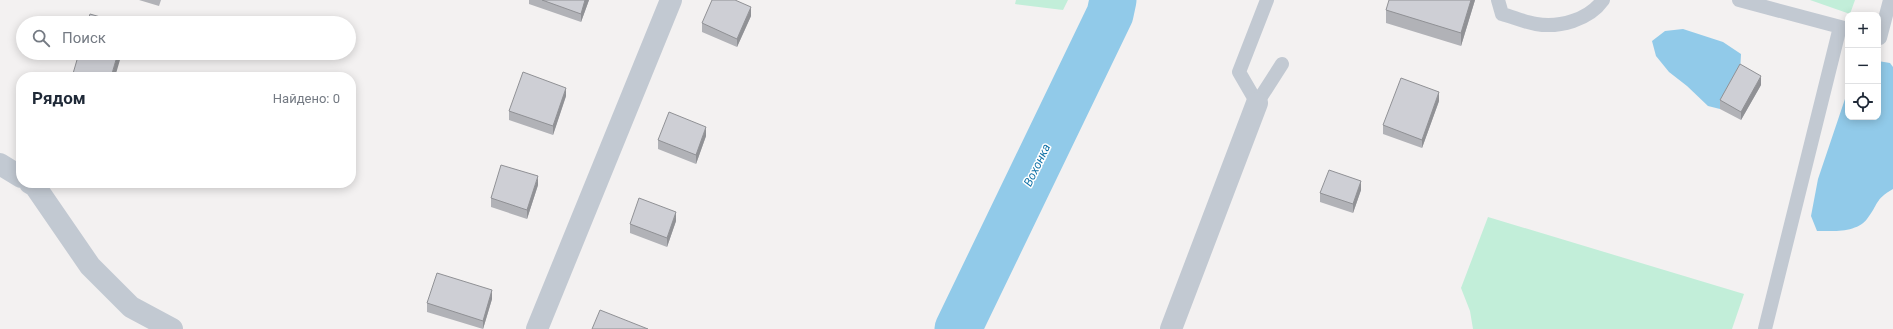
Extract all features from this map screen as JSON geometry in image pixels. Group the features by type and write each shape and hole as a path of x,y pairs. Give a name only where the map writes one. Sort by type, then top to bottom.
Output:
{"street":[{"path":"537,329 670,0"},
{"path":"1171,329 1257,103"},
{"path":"0,164 16,174"},
{"path":"36,188 90,266 131,307 172,329"}],"lane":[{"path":"1267,0 1239,72 1257,103 1282,64"},
{"path":"1498,0 1502,14 1537,24 1571,23 1597,9 1603,0"},
{"path":"1739,0 1844,28 1765,329"},
{"path":"1884,39 1890,0"}],"green space":[{"path":"1016,0 1068,0 1063,10 1015,4"},
{"path":"1810,0 1855,0 1851,12 1845,12"},
{"path":"1488,217 1744,294 1732,329 1473,329 1470,311 1461,288"}],"water":[{"path":"1683,29 1723,42 1741,54 1740,73 1720,109 1708,106 1687,86 1669,72 1656,56 1652,41 1665,31"},
{"path":"1881,62 1890,63 1893,67 1893,189 1880,199 1867,219 1857,227 1844,230 1817,231 1811,216 1818,179 1845,99 1845,120 1881,120"}],"building":[{"path":"542,0 585,0 581,14"},
{"path":"712,0 735,0 751,7 737,39 702,23"},
{"path":"1389,0 1471,0 1461,33 1386,10"},
{"path":"77,60 116,60 112,72 73,72"},
{"path":"1740,64 1761,76 1741,112 1720,100"},
{"path":"523,72 566,88 553,126 509,111"},
{"path":"1401,78 1439,92 1422,140 1383,125"},
{"path":"669,112 706,127 696,155 658,140"},
{"path":"501,165 538,176 527,210 491,198"},
{"path":"1329,170 1361,181 1353,204 1320,193"},
{"path":"639,198 676,212 667,238 630,224"},
{"path":"437,273 492,290 483,321 427,303"},
{"path":"600,310 648,329 592,329"}],"waterway":[{"name":"Вохонка","path":"958,329 1110,14 1113,0"}]}
